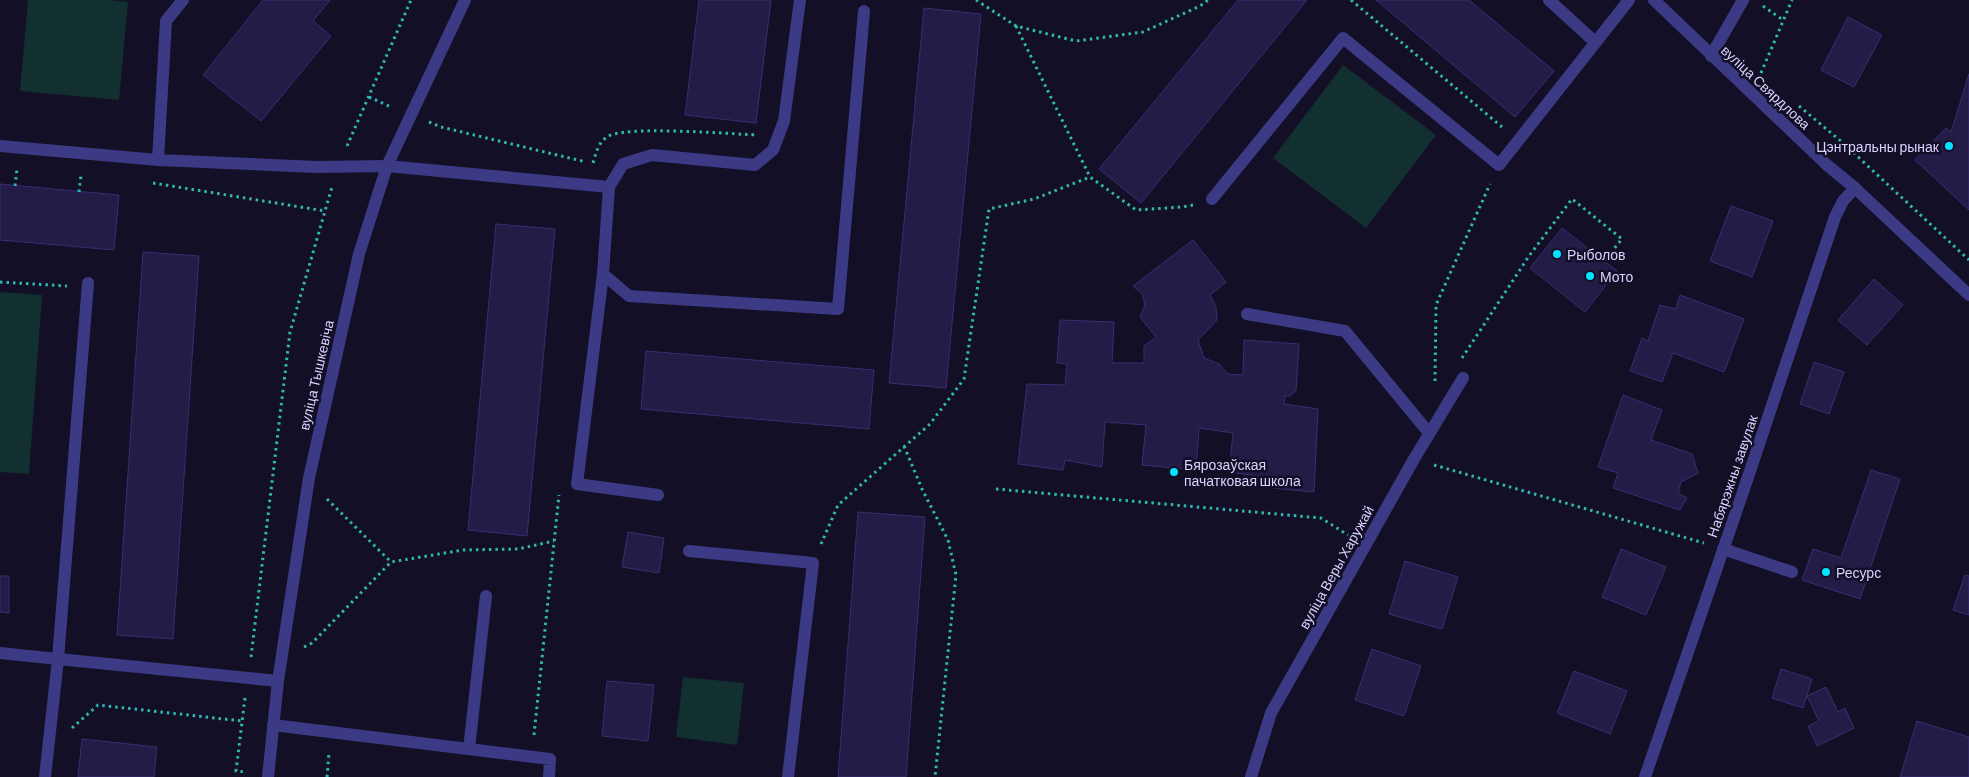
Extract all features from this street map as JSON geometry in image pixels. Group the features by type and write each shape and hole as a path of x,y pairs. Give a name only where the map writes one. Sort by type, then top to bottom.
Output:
{"street":[{"path":"158,160 166,21 183,0"},
{"name":"вуліца Тышкевіча","path":"268,777 278,680 308,478 359,254 387,166 465,0"},
{"path":"658,495 577,484 603,274 609,187 623,164 652,155 755,165 773,150 784,121 800,0"},
{"path":"1550,0 1595,42"},
{"path":"1212,199 1343,38 1499,165 1629,0"},
{"name":"вуліца Свярдлова","path":"1654,0 1826,165 1856,188 1969,295"},
{"path":"1711,56 1743,0"},
{"path":"603,274 629,296 838,309 864,11"},
{"path":"0,146 158,160 317,167 387,166 609,187"},
{"name":"Набярэжны завулак","path":"1645,777 1724,549 1834,217 1843,201 1856,188"},
{"path":"45,777 58,659 88,285"},
{"path":"1247,314 1345,331 1429,433"},
{"name":"вуліца Веры Харужай","path":"1250,777 1271,713 1414,459 1463,378"},
{"path":"1724,549 1792,572"},
{"path":"689,551 813,563 788,777"},
{"path":"469,749 486,596"},
{"path":"0,654 278,680"},
{"path":"273,725 550,759 549,777"}],"path":[{"path":"236,771 290,332 338,166 411,0"},
{"path":"976,0 1016,26 1076,41 1143,32 1200,6 1208,0"},
{"path":"1351,0 1506,130"},
{"path":"1768,80 1761,74 1792,0"},
{"path":"1761,5 1783,20"},
{"path":"1016,26 1090,177 1136,210 1182,208 1212,199"},
{"path":"1798,105 1843,143 1969,260"},
{"path":"411,115 441,127 593,163"},
{"path":"590,185 598,146 608,135 636,130 760,135"},
{"path":"1434,382 1436,304 1499,165"},
{"path":"9,168 26,170"},
{"path":"15,186 17,169"},
{"path":"72,174 90,175"},
{"path":"79,192 81,174"},
{"path":"813,563 838,505 930,424 964,379 989,209 1034,198 1090,177"},
{"path":"144,182 325,211"},
{"path":"1460,361 1529,256 1572,199 1622,239 1604,261"},
{"path":"0,282 88,285"},
{"path":"904,446 922,489 948,540 956,575 935,777"},
{"path":"1414,459 1724,549"},
{"path":"308,478 391,562"},
{"path":"996,489 1321,518 1344,531 1353,539"},
{"path":"281,658 312,643 391,562 464,550 518,549 554,541"},
{"path":"48,751 98,705 242,721"}],"green space":[{"path":"28,0 108,0 128,2 119,100 20,91"},
{"path":"1343,65 1436,135 1366,228 1273,158"},
{"path":"0,292 42,295 29,474 0,472"},
{"path":"683,677 744,683 737,745 676,737"}],"building":[{"path":"263,0 330,0 313,21 331,36 261,121 203,75"},
{"path":"699,0 771,0 756,123 685,115"},
{"path":"1238,0 1307,0 1141,203 1099,169"},
{"path":"1376,0 1469,0 1554,71 1515,117"},
{"path":"924,8 981,14 946,388 889,383"},
{"path":"1848,17 1882,35 1854,87 1821,70"},
{"name":"Цэнтральны рынак","path":"1969,74 1969,210 1915,160 1946,128 1951,132"},
{"path":"0,184 119,195 114,250 0,240"},
{"path":"1731,206 1773,221 1752,277 1710,261"},
{"path":"496,224 555,229 527,536 468,530"},
{"path":"1562,228 1617,271 1585,312 1530,268"},
{"path":"1193,240 1226,282 1210,295 1216,307 1217,320 1198,340 1204,358 1219,364 1228,374 1243,375 1244,340 1299,344 1296,391 1290,396 1285,396 1284,404 1318,409 1314,492 1272,488 1272,478 1229,472 1233,433 1199,428 1196,470 1142,465 1146,425 1105,422 1102,467 1065,460 1063,470 1018,464 1027,384 1065,385 1067,364 1057,363 1060,320 1114,322 1112,363 1144,363 1144,346 1156,337 1140,317 1145,305 1142,294 1133,286"},
{"path":"143,252 199,256 173,639 117,635"},
{"path":"1874,279 1903,305 1867,345 1838,320"},
{"path":"1680,295 1744,319 1724,372 1673,353 1662,382 1630,371 1642,338 1648,341 1660,305 1676,309"},
{"path":"646,351 874,370 869,429 641,409"},
{"path":"1814,362 1844,372 1829,414 1800,404"},
{"path":"1623,395 1662,410 1651,440 1692,454 1698,473 1681,482 1678,493 1687,498 1680,510 1613,488 1618,473 1598,467"},
{"path":"1871,470 1900,479 1860,599 1802,580 1813,549 1841,558"},
{"path":"858,512 925,517 906,777 838,777"},
{"path":"628,532 664,538 659,573 622,567"},
{"path":"1621,549 1666,567 1646,615 1602,597"},
{"path":"1405,561 1458,577 1442,629 1389,614"},
{"path":"1965,575 1969,576 1969,615 1953,610"},
{"path":"0,576 9,576 9,613 0,612"},
{"path":"1372,649 1421,666 1404,716 1355,700"},
{"path":"1781,669 1812,679 1803,708 1772,698"},
{"path":"1574,671 1627,691 1610,734 1557,713"},
{"path":"607,681 654,685 648,741 602,736"},
{"path":"1826,687 1838,712 1845,708 1854,728 1817,746 1808,726 1819,721 1807,696"},
{"path":"1917,721 1969,737 1969,777 1900,777"},
{"path":"82,739 157,747 154,777 78,777"}],"place":[{"name":"Цэнтральны рынак","path":"1949,146"},
{"name":"Рыболов","path":"1557,254"},
{"name":"Мото","path":"1590,276"},
{"name":"Бярозаўская пачатковая школа","path":"1174,472"},
{"name":"Ресурс","path":"1826,572"}]}
